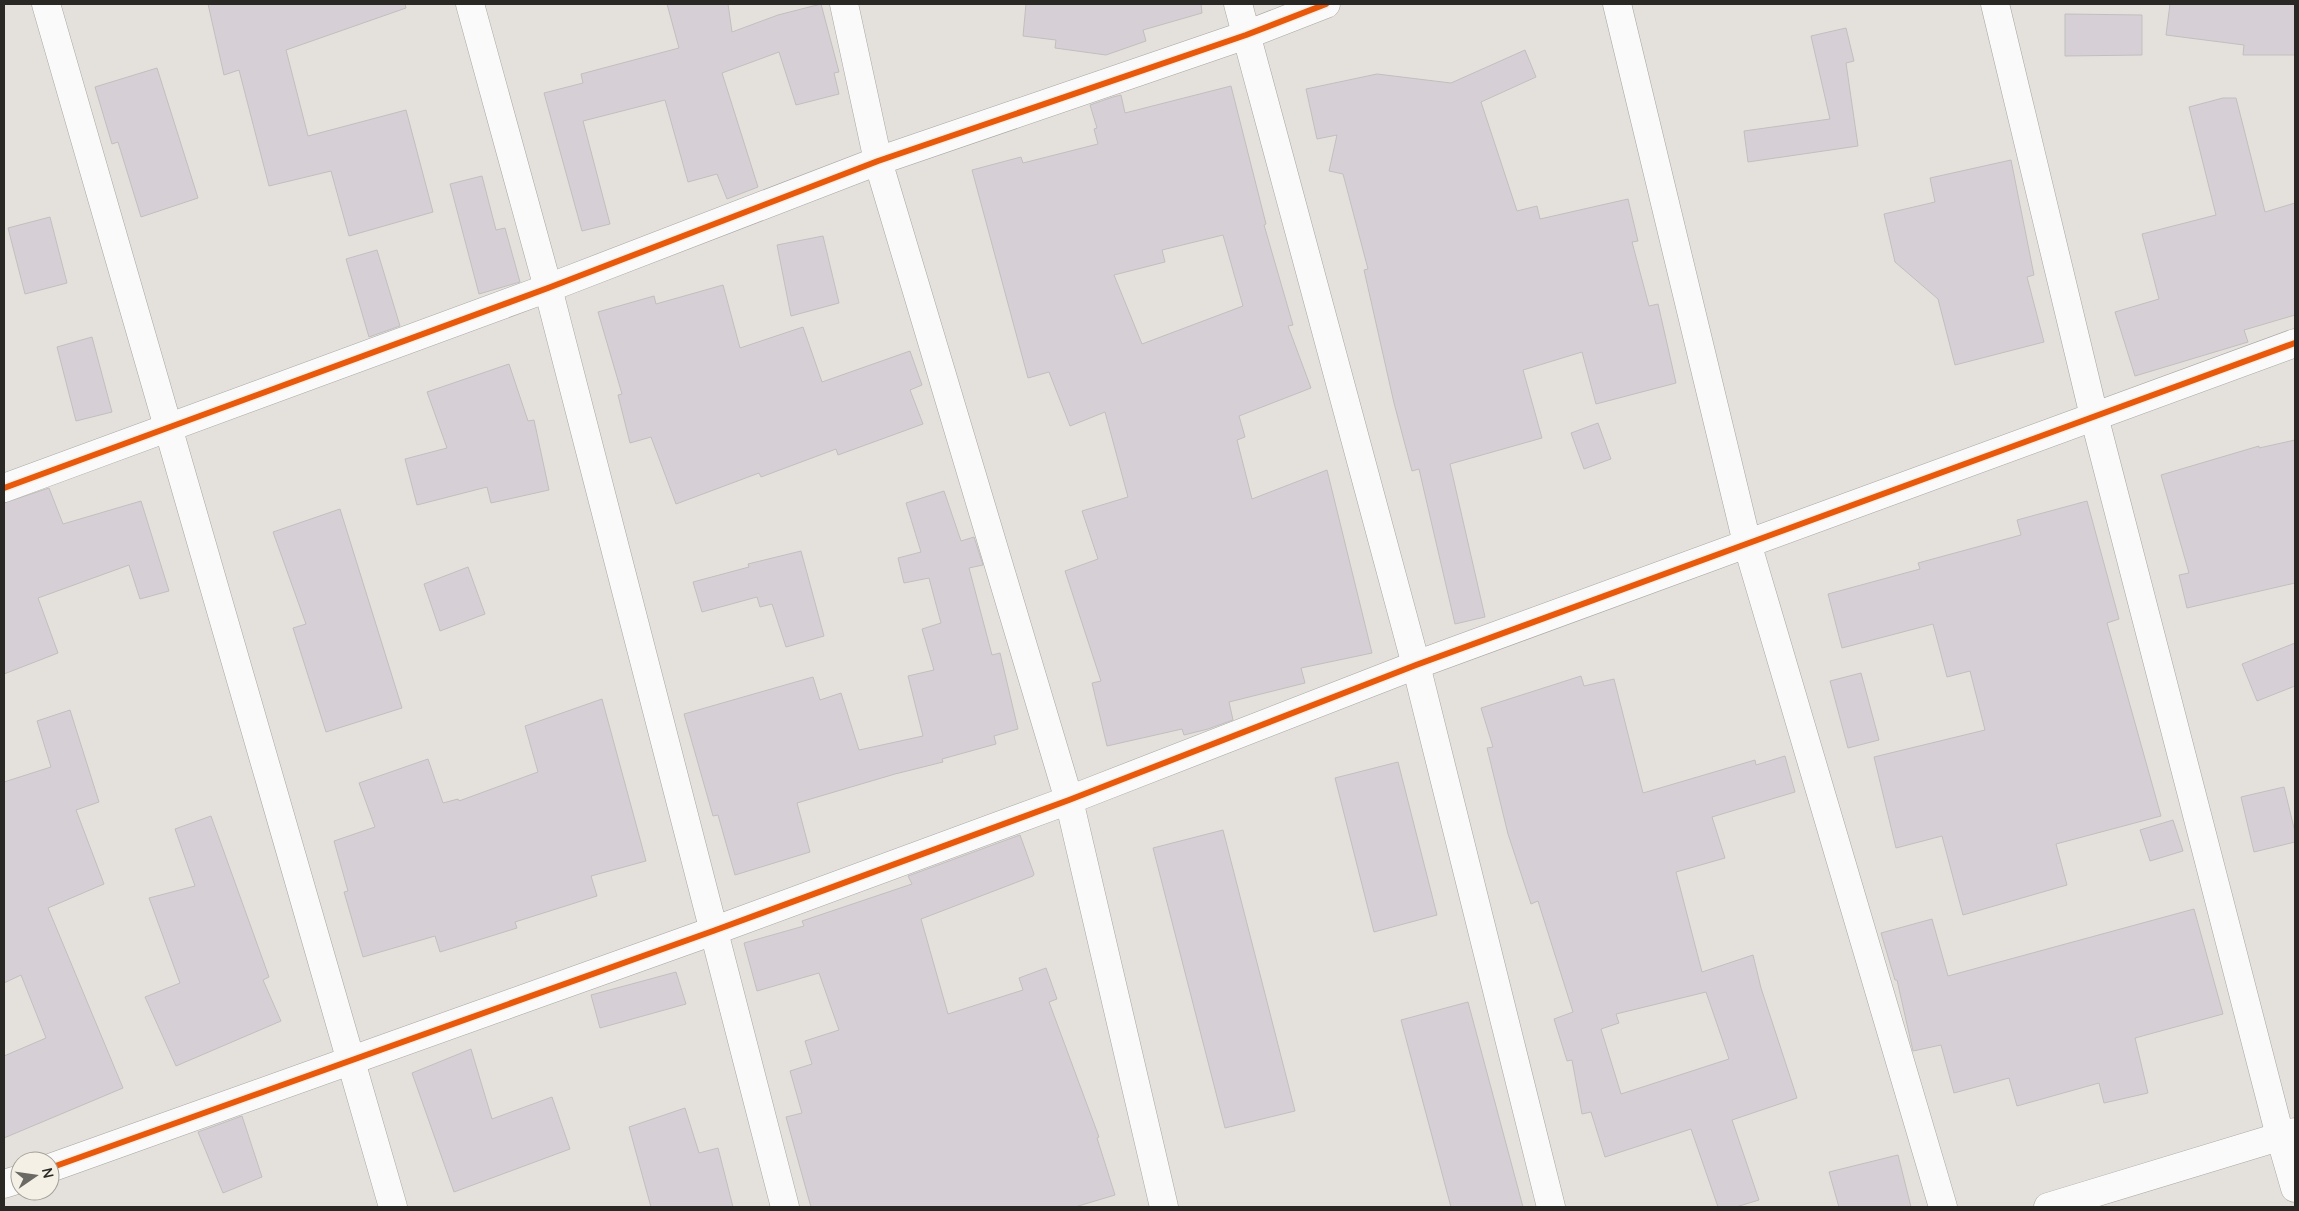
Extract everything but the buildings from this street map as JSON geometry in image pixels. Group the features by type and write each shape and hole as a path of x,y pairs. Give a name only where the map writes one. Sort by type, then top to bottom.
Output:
{"street":[{"path":"46,4 393,1207"},
{"path":"470,4 548,288 785,1207"},
{"path":"844,4 878,161 1069,800 1164,1207"},
{"path":"1238,4 1416,665 1551,1207"},
{"path":"4,488 548,288 878,161 1246,35 1326,4"},
{"path":"1617,4 1747,543 1943,1207"},
{"path":"1995,4 2094,416 2287,1134 2295,1188"},
{"path":"60,1164 350,1063 713,932 1069,800 1416,665 2295,344"},
{"path":"2048,1207 2287,1134"}],"cycle path":[{"path":"4,488 548,288 878,161 1246,35 1326,4"},
{"path":"60,1164 713,931 1069,800 1416,665 2295,343"}]}
